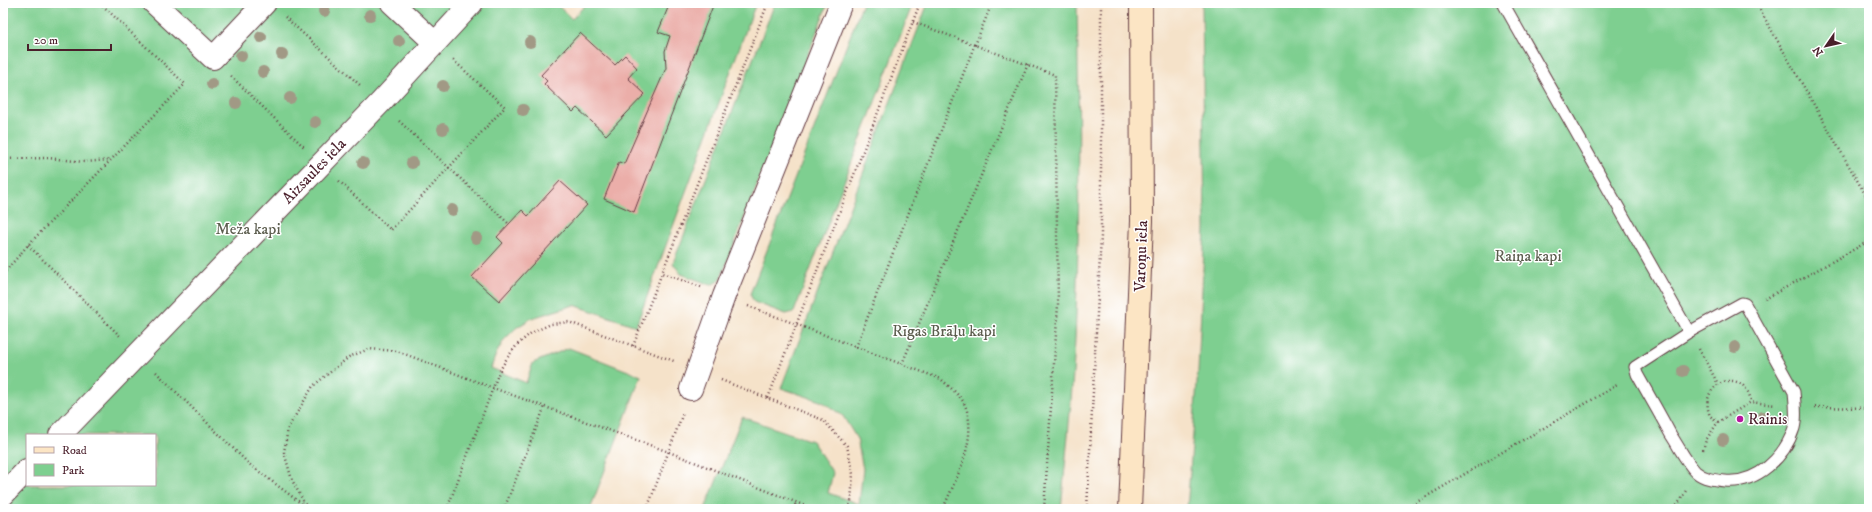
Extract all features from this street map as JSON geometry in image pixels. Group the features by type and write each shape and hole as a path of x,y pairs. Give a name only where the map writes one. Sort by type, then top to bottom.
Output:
{"street":[{"path":"154,3 213,58 265,3"},
{"path":"392,3 435,43"},
{"name":"Aizsaules iela","path":"61,434 380,103 472,3"},
{"path":"694,380 724,296 841,3"},
{"name":"Varoņu iela","path":"1130,509 1142,222 1141,3"},
{"path":"3,495 26,471"}],"lane":[{"path":"1503,3 1689,332"},
{"path":"1737,304 1745,304 1748,309 1794,392 1796,407 1794,427 1785,447 1773,462 1758,474 1746,479 1734,481 1704,478 1696,472 1683,455 1637,374 1635,367 1637,364 1737,304"}],"path":[{"path":"3,274 28,245 185,84 100,3"},
{"path":"633,346 768,3"},
{"path":"768,398 920,3"},
{"path":"856,347 992,3"},
{"path":"1087,509 1101,236 1101,3"},
{"path":"1756,3 1869,201"},
{"path":"913,22 1055,75 1058,305 1044,509"},
{"path":"902,364 1028,64"},
{"path":"3,159 48,158 84,162 111,160"},
{"path":"462,179 509,224"},
{"path":"1748,309 1869,242"},
{"path":"28,245 249,464 308,509"},
{"path":"662,273 941,379 964,402 970,423 968,447 943,509"},
{"path":"448,509 499,372 517,345 531,333 551,324 569,322 633,346 694,380 768,398 823,420 847,446 853,474 851,502 848,509"},
{"path":"308,509 292,480 284,452 288,428 313,386 349,357 369,349 397,351 493,388 669,452 813,509"},
{"path":"1710,370 1718,384"},
{"path":"1406,509 1637,374"},
{"path":"1718,422 1710,416 1707,397 1718,384 1728,381 1736,381 1744,386 1750,393 1751,402"},
{"path":"1706,440 1718,422 1751,402 1796,407 1869,408"},
{"path":"504,509 545,406"},
{"path":"647,509 683,412"},
{"path":"794,509 796,502"}],"green space":[{"name":"Meža kapi","path":"3,3 555,3 572,19 587,3 756,3 636,326 574,305 532,318 516,328 504,340 496,354 491,368 526,383 533,363 569,348 641,376 590,509 3,509"},
{"path":"775,3 828,3 720,280 711,285 681,274 673,263"},
{"path":"863,3 913,3 794,312 786,314 754,302 750,294"},
{"name":"Rīgas Brāļu kapi","path":"928,3 1077,3 1079,159 1077,276 1072,388 1061,509 705,509 742,417 812,441 833,473 828,493 859,504 863,469 857,439 843,416 823,402 781,388"},
{"name":"Raiņa kapi","path":"1202,3 1869,3 1869,509 1187,509 1198,371 1205,228"}],"building":[{"path":"670,3 714,3 634,212 604,199 619,162 624,164 666,68 665,51 670,36 658,32"},
{"path":"580,33 615,65 625,55 637,68 628,78 645,94 606,135 577,108 573,112 544,84 547,81 541,75"},
{"path":"560,181 587,205 499,301 472,277 503,243 497,237 522,210 528,216"}],"place":[{"name":"Rainis","path":"1740,419"}]}
